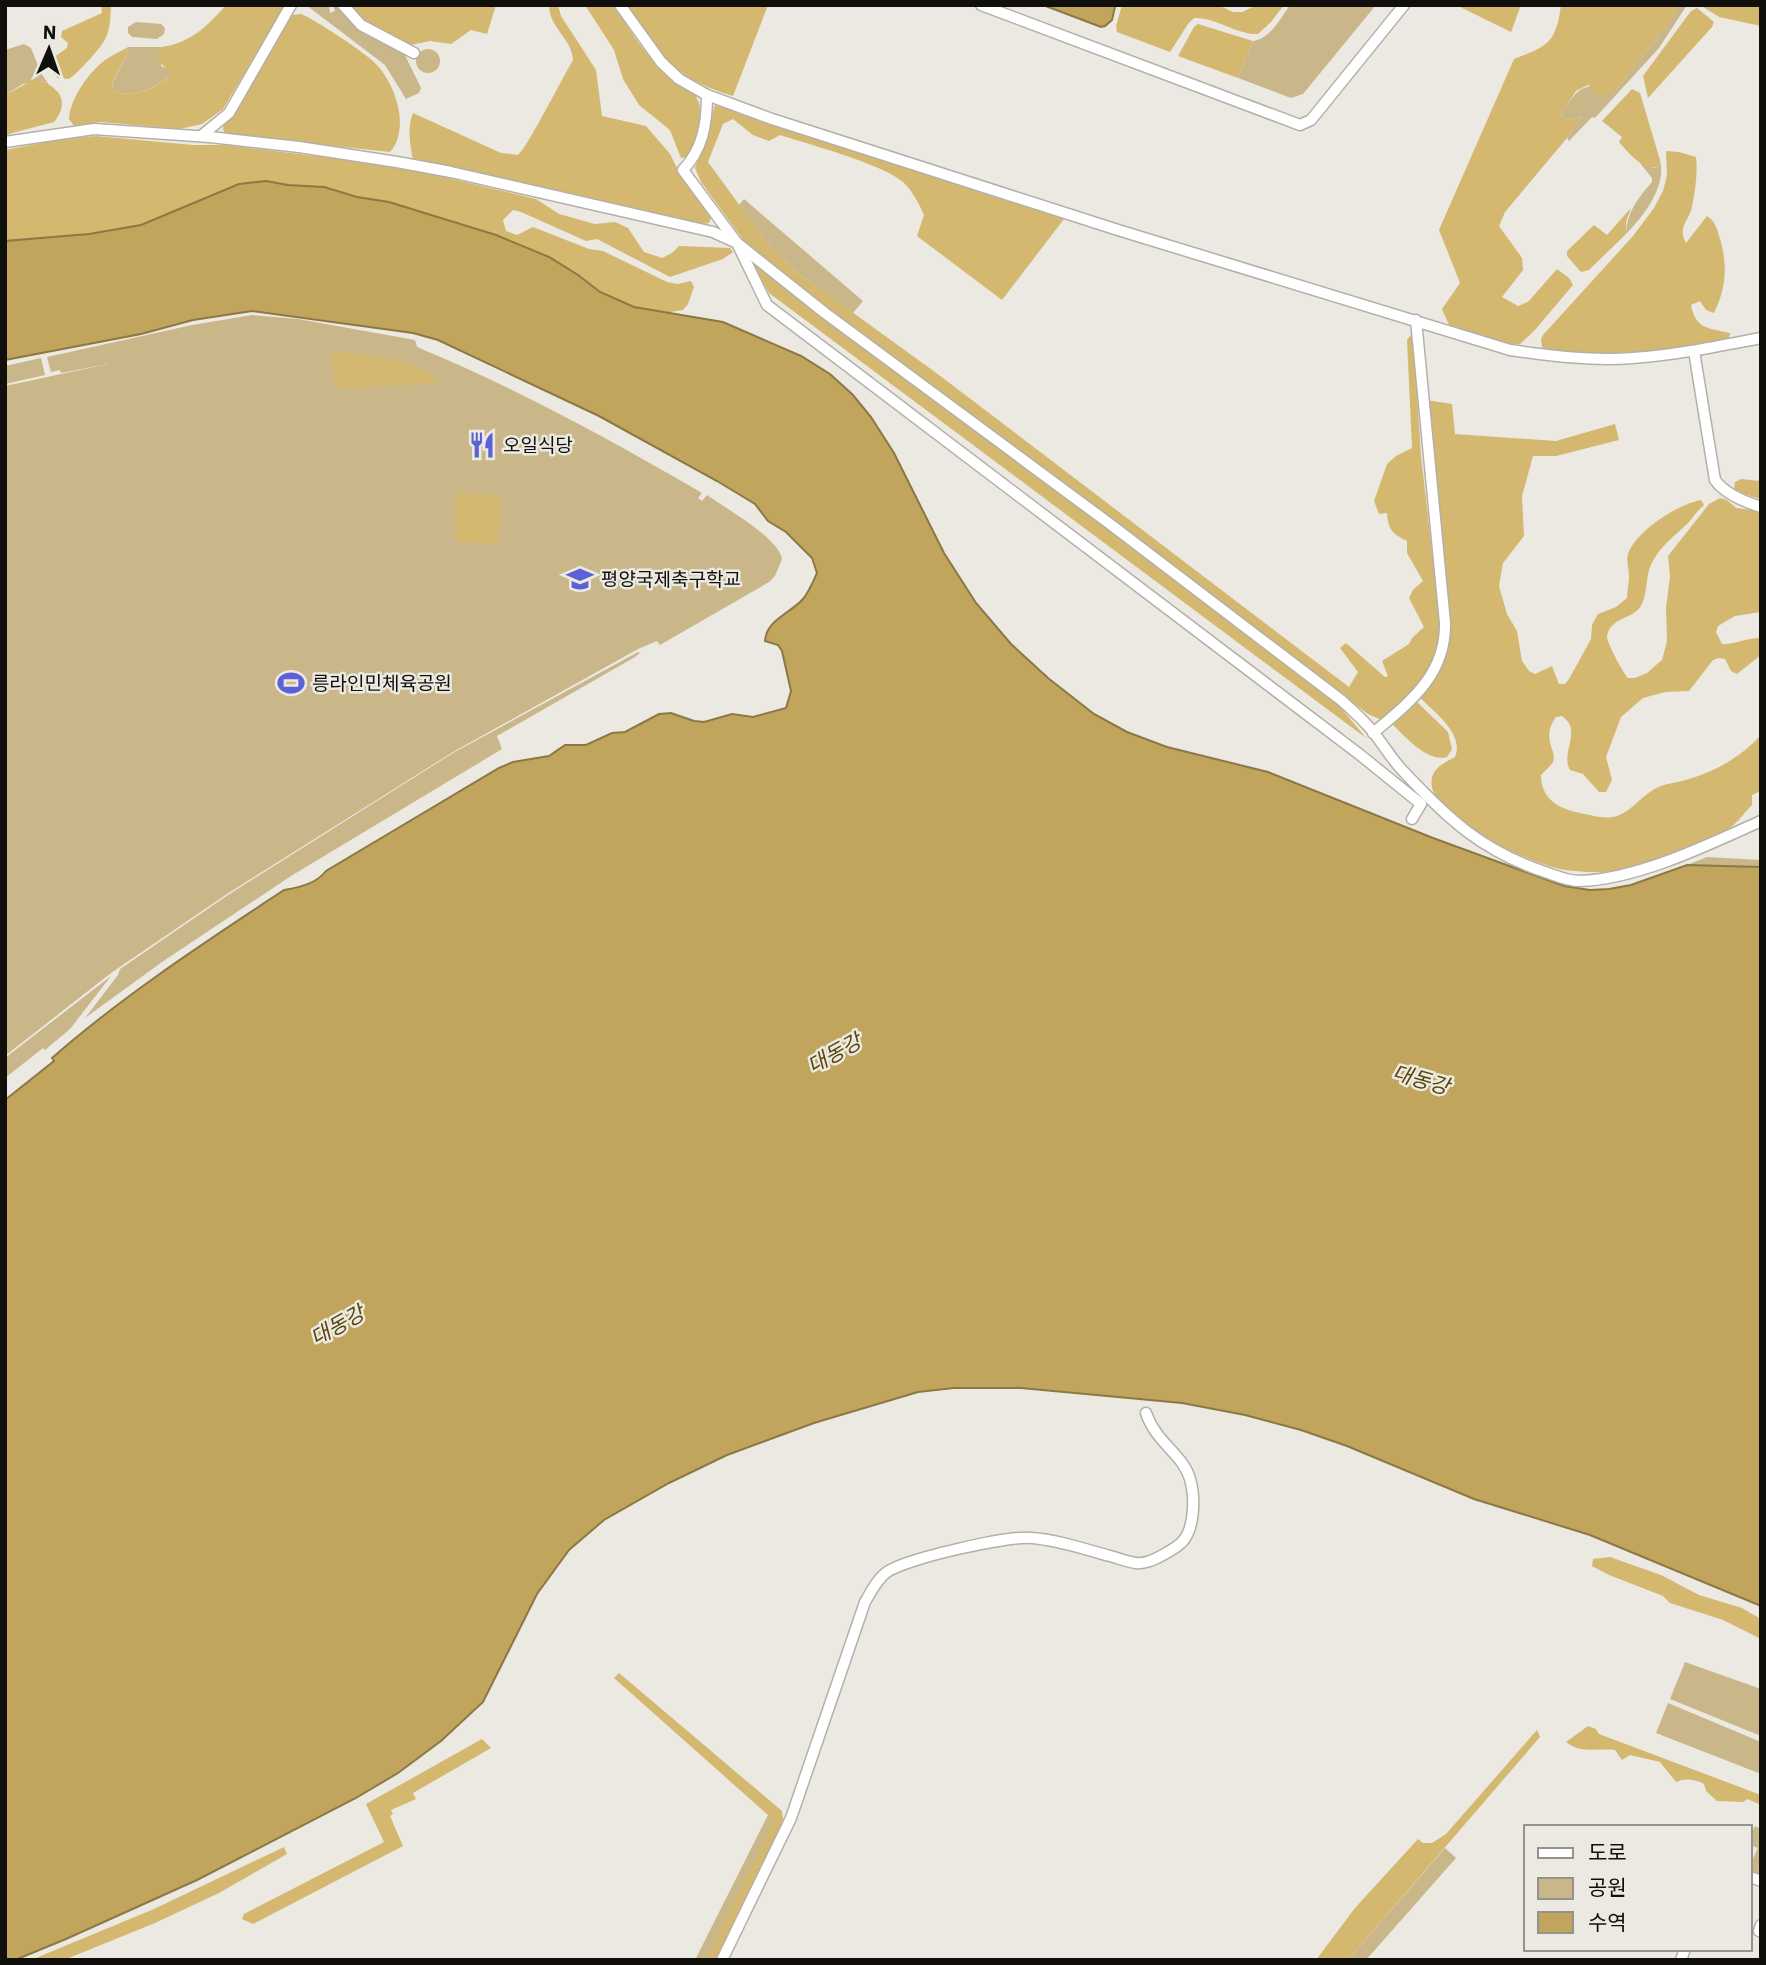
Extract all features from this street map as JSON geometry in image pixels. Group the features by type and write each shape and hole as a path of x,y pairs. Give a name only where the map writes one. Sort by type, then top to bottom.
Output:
{"street":[{"path":"201,136 229,113 291,5"},
{"path":"343,5 361,25 414,53"},
{"path":"620,5 661,62 679,79 708,95 772,119 1118,230 1510,350 1574,358 1632,358 1694,351 1761,338"},
{"path":"981,5 1300,125 1311,120 1404,5"},
{"path":"708,95 701,144 694,159 684,170 737,243 767,305 1359,754 1421,804 1412,819"},
{"path":"5,142 94,129 201,136 299,147 397,162 713,232 737,243 825,313 1110,524 1341,700 1373,733 1401,769 1444,813 1483,844 1505,857 1567,880 1603,879 1666,862 1761,821"},
{"path":"1373,733 1420,690 1434,672 1444,646 1445,623 1416,320"},
{"path":"1694,351 1715,480 1739,499 1761,507"},
{"path":"722,1960 790,1818 865,1602 878,1581 887,1571 912,1561 1013,1538 1052,1542 1135,1563 1153,1561 1168,1552 1184,1541 1190,1526 1193,1510 1190,1478 1179,1459 1158,1438 1146,1413"},
{"path":"1761,1925 1761,1932"}],"green space":[{"path":"306,5 329,5 330,13 335,11 333,5 338,5 353,24 404,53 421,88 419,93 406,99 385,65"},
{"path":"1290,5 1376,5 1303,94 1291,98 1238,78 1253,41 1270,32"},
{"path":"1679,5 1687,5 1659,48 1595,118 1592,117 1569,141 1567,138 1581,117 1566,120 1560,115 1573,97 1588,87 1618,87 1672,18"},
{"path":"136,22 161,24 165,28 164,34 157,39 132,37 128,33 128,27"},
{"path":"24,44 31,48 41,73 51,88 43,81 23,84 5,95 5,50"},
{"path":"128,47 162,47 161,66 172,74 143,91 127,94 112,90"},
{"path":"428,49 437,52 440,61 437,70 428,73 419,70 416,61 419,52"},
{"path":"1660,160 1657,190 1646,210 1626,234 1634,206 1652,182 1652,178 1640,163 1653,168 1659,167"},
{"path":"744,199 863,301 853,313 797,272 770,247 739,205"},
{"name":"릉라인민체육공원","path":"252,315 298,319 415,340 417,347 526,397 632,453 702,493 698,498 702,501 707,495 762,533 779,551 782,559 775,576 769,582 660,645 657,641 638,649 453,752 227,894 111,973 5,1056 5,386 113,363 61,373 60,370 51,372 47,357 192,325"},
{"path":"41,358 45,375 5,384 5,366"},
{"path":"640,653 635,657 497,736 502,749 291,876 162,962 85,1018 120,969 228,895 453,753"},
{"path":"1707,857 1761,860 1761,867 1687,865"},
{"path":"111,976 70,1029 5,1078 5,1058"},
{"path":"1685,1662 1761,1689 1761,1736 1670,1699"},
{"path":"1668,1703 1761,1742 1761,1774 1656,1733"},
{"path":"768,1815 772,1827 707,1960 695,1960"},
{"path":"1755,1826 1761,1829 1761,1876 1752,1873 1752,1861 1758,1848 1752,1846"},
{"path":"1445,1848 1456,1858 1366,1960 1348,1960"}],"shaded area":[{"path":"101,5 111,5 109,30 104,41 72,77 57,78 54,57 67,48 68,43 61,37 62,31 102,13"},
{"path":"226,5 285,5 223,109 202,124 180,129 100,122 74,126 69,119 73,102 82,85 101,63 128,47 114,78 112,90 127,94 152,88 172,74 157,60 162,47 181,42 198,32"},
{"path":"349,5 496,5 487,34 471,30 451,44 430,41 411,45 367,24"},
{"path":"549,5 558,5 561,16 596,70 602,116 646,126 670,154 678,170 712,215 709,223 698,225 413,160 410,131 413,113 501,153 518,155 537,127 573,60 569,45 553,20"},
{"path":"585,5 613,5 652,59 667,75 697,98 699,124 689,157 681,158 670,130 639,105 623,79 614,50"},
{"path":"625,5 768,5 733,96 695,81 669,62"},
{"path":"1122,5 1218,5 1233,12 1242,12 1257,5 1284,5 1258,34 1194,18 1170,52 1117,32"},
{"path":"1456,5 1521,5 1511,32"},
{"path":"1561,5 1679,5 1672,18 1618,87 1600,99 1588,85 1576,91 1560,115 1566,120 1581,117 1567,138 1505,212 1499,226 1522,258 1523,270 1502,297 1518,306 1528,302 1557,269 1569,278 1573,285 1520,344 1506,344 1449,325 1442,309 1460,283 1439,230 1514,59 1548,41 1556,28"},
{"path":"1700,5 1761,5 1761,26 1719,17"},
{"path":"1697,8 1714,22 1712,27 1648,98 1643,76 1691,11"},
{"path":"301,14 350,44 382,71 394,93 400,118 396,142 390,152 225,134 224,123 292,15"},
{"path":"1198,24 1253,41 1238,78 1178,56"},
{"path":"35,79 50,86 60,95 62,107 59,114 54,122 5,135 5,95"},
{"path":"1632,89 1640,93 1660,160 1659,167 1653,168 1636,160 1619,142 1622,137 1602,121"},
{"path":"715,105 881,156 1064,219 1002,300 917,236 924,215 909,189 894,175 780,135 769,141 753,135 733,119 723,124 708,162 770,247 797,272 939,375 1349,687 1358,672 1340,648 1346,643 1385,677 1388,676 1382,661 1409,644 1424,627 1409,598 1423,581 1407,553 1407,541 1392,531 1387,513 1379,514 1374,501 1387,464 1412,448 1407,340 1413,332 1421,456 1442,638 1431,670 1382,720 1368,714 930,384 827,310 749,248 701,182 695,168"},
{"path":"96,136 193,145 226,145 397,166 536,199 559,214 595,224 615,222 628,228 644,252 662,258 679,246 730,248 733,252 723,259 670,277 597,239 586,241 521,212 513,210 503,220 506,231 517,235 533,227 589,249 603,251 667,282 678,284 691,281 694,287 688,304 683,310 665,313 634,307 600,292 549,257 496,235 389,202 266,181 239,184 141,225 89,234 5,241 5,150"},
{"path":"1666,151 1696,157 1694,195 1691,212 1683,228 1684,237 1686,243 1707,216 1710,218 1717,229 1723,249 1725,268 1721,295 1714,313 1706,310 1700,301 1691,305 1700,324 1730,333 1729,339 1661,350 1618,353 1549,351 1542,347 1543,335 1633,236 1654,208 1663,191 1667,175"},
{"path":"1631,208 1626,222 1626,234 1589,270 1581,272 1567,256 1567,251 1594,225 1607,235"},
{"path":"755,263 1336,702 1366,738 769,293 753,265"},
{"path":"330,352 404,362 430,373 436,380 433,384 336,388"},
{"path":"1426,400 1452,404 1455,434 1556,441 1615,424 1619,440 1556,456 1533,456 1522,496 1524,536 1503,563 1499,586 1507,614 1517,631 1522,661 1529,671 1535,674 1552,666 1559,684 1565,684 1569,679 1591,639 1592,625 1598,614 1616,607 1627,598 1628,554 1632,545 1649,528 1681,507 1701,500 1704,505 1653,560 1642,604 1634,613 1618,621 1609,630 1609,644 1628,678 1647,673 1662,660 1667,641 1666,608 1670,576 1668,556 1709,504 1720,498 1736,508 1761,511 1761,612 1735,616 1718,626 1716,632 1722,644 1760,638 1761,655 1737,674 1731,671 1725,659 1713,660 1689,691 1665,692 1643,698 1621,717 1606,757 1612,780 1606,792 1599,792 1583,774 1570,770 1567,756 1571,728 1562,716 1556,717 1551,725 1549,738 1554,758 1541,775 1545,793 1556,804 1581,813 1614,817 1629,810 1655,789 1693,778 1725,764 1761,735 1761,791 1752,795 1752,805 1729,829 1687,850 1657,861 1608,872 1572,871 1531,859 1484,837 1462,823 1445,808 1434,793 1433,774 1441,765 1455,757 1457,748 1452,732 1419,697 1439,672 1447,645"},
{"path":"1741,479 1761,481 1761,499 1734,490 1735,482"},
{"path":"456,493 499,495 499,539 496,544 461,542 455,539"},
{"path":"1415,700 1448,732 1452,749 1447,757 1439,758 1424,752 1391,723"},
{"path":"1610,1557 1661,1575 1699,1595 1742,1608 1761,1619 1761,1639 1723,1620 1670,1603 1663,1596 1592,1566 1593,1559"},
{"path":"619,1673 782,1811 781,1827 717,1960 706,1960 772,1821 614,1678"},
{"path":"1588,1726 1596,1729 1599,1734 1761,1795 1761,1805 1747,1799 1743,1802 1717,1801 1701,1782 1676,1782 1660,1762 1630,1755 1622,1760 1615,1750 1583,1749 1566,1742"},
{"path":"1537,1730 1540,1737 1348,1960 1316,1960 1355,1908 1418,1839 1423,1843 1432,1843 1446,1834"},
{"path":"482,1739 491,1748 413,1793 416,1799 391,1810 393,1814 390,1816 403,1846 253,1924 242,1919 244,1914 384,1842 366,1804"},
{"path":"284,1847 287,1854 219,1893 155,1923 64,1960 31,1960 154,1909"}],"water":[{"path":"1043,5 1115,7 1112,20 1101,27"},
{"name":"대동강","path":"266,181 324,187 357,197 389,202 496,235 549,257 600,292 634,307 723,322 801,356 830,374 853,395 871,417 894,453 944,553 976,603 1011,644 1048,678 1094,714 1127,732 1167,747 1268,772 1433,838 1564,886 1590,890 1609,889 1631,885 1687,865 1761,867 1761,1606 1590,1535 1474,1499 1347,1446 1301,1430 1245,1415 1182,1403 1021,1388 954,1388 918,1392 814,1423 727,1455 669,1483 604,1520 569,1550 537,1594 483,1702 441,1741 398,1773 356,1798 197,1880 66,1939 15,1960 5,1960 5,1100 54,1061 52,1058 107,1013 224,930 284,890 312,882 326,871 499,768 513,762 549,756 565,745 586,745 612,733 625,732 659,714 671,713 704,722 732,714 753,717 786,708 791,691 782,651 778,645 765,641 766,634 774,622 803,599 817,573 812,558 786,532 768,521 755,504 717,481 599,416 438,340 413,333 252,311 193,320 141,334 5,360 5,241 89,234 141,225 239,184"}],"place":[{"name":"오일식당","path":"482,445"},
{"name":"평양국제축구학교","path":"580,579"},
{"name":"릉라인민체육공원","path":"291,683"}]}
